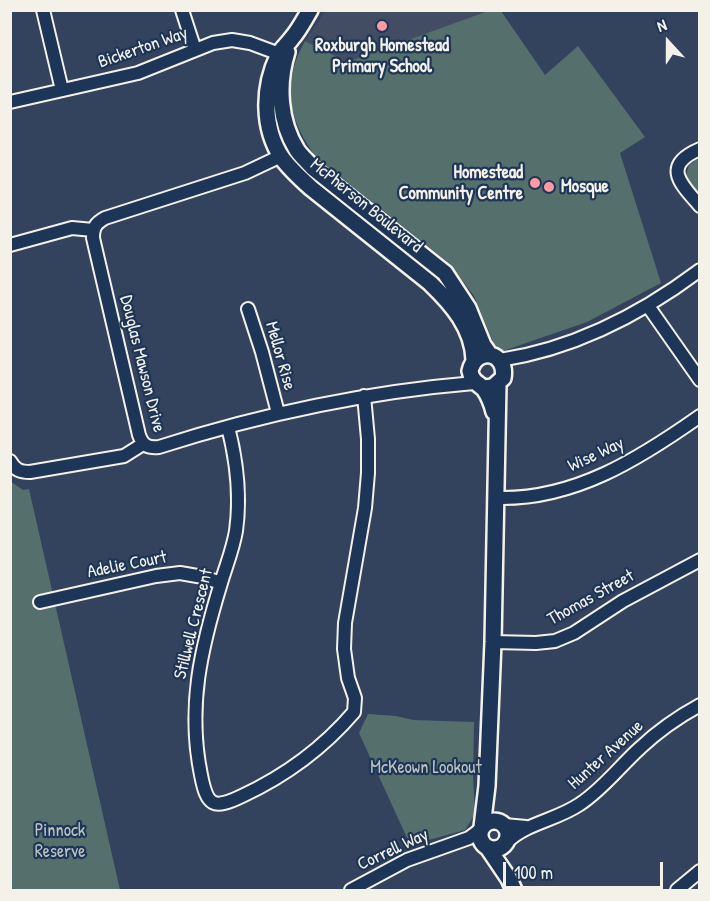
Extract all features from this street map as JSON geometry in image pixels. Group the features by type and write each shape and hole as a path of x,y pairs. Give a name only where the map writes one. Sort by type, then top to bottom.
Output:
{"street":[{"path":"44,10 62,90"},
{"path":"182,10 195,50"},
{"name":"McPherson Boulevard","path":"309,10 270,76 267,117 281,156 310,188 445,297 469,333 474,349 475,375 491,401 497,424"},
{"name":"Bickerton Way","path":"10,102 138,73 213,43 232,40 265,47 282,55"},
{"name":"McPherson Boulevard","path":"282,55 282,110 287,129 297,150 313,168 445,273 468,308 483,345 498,368 493,642 487,786 481,828"},
{"path":"699,149 684,157 679,164 677,174 684,190 699,206"},
{"path":"10,245 72,228 93,230 97,222 105,218 245,174 281,156"},
{"name":"Douglas Mawson Drive","path":"93,230 138,435 143,444 151,448 278,413 364,396 439,386 475,375"},
{"path":"498,368 615,324 648,306 699,270"},
{"path":"648,306 699,380"},
{"name":"Mellor Rise","path":"248,309 278,413"},
{"path":"479,357 498,368 493,387 475,375 479,357"},
{"name":"Stillwell Crescent","path":"228,427 237,470 238,507 233,541 199,668 194,700 197,756 204,793 210,802 218,805 228,803 258,789 292,767 320,746 354,712 355,698 348,678 345,649 345,623 365,508 368,473 364,396"},
{"name":"Wise Way","path":"497,498 522,498 553,493 587,481 649,450 699,416"},
{"path":"10,461 14,469 30,472 124,456 143,444"},
{"name":"Thomas Street","path":"493,642 536,644 555,641 574,633 632,596 699,560"},
{"name":"Adelie Court","path":"40,602 168,574 180,573 221,583"},
{"name":"Hunter Avenue","path":"505,843 516,833 558,818 580,804 600,788 658,732 699,705"},
{"name":"McPherson Boulevard","path":"487,786 491,803 503,824"},
{"path":"494,821 503,824 508,833 505,843 512,885 480,838 481,828 494,821"},
{"name":"Hunter Avenue","path":"503,824 533,826"},
{"name":"Correll Way","path":"358,889 407,860 469,838 481,828"},
{"path":"486,847 497,849 505,843"},
{"name":"Correll Way","path":"452,844 486,847"},
{"path":"677,891 699,871"}],"shaded area":[{"name":"Roxburgh Homestead Primary School","path":"325,11 491,11 347,62 305,41"}],"green space":[{"path":"491,10 501,11 545,75 578,46 645,137 620,153 661,283 587,322 503,351 494,344 474,296 449,263 317,158 300,130 291,101 293,72 305,41 347,62"},
{"path":"699,158 699,200 685,178 689,165"},
{"name":"Pinnock Reserve","path":"10,481 23,490 29,489 120,890 11,890"},
{"name":"McKeown Lookout","path":"368,714 413,720 474,722 475,814 465,830 418,843 408,840 359,733"}],"place":[{"name":"Roxburgh Homestead Primary School","path":"382,26"},
{"name":"Homestead Community Centre","path":"535,183"},
{"name":"Mosque","path":"549,187"}]}
